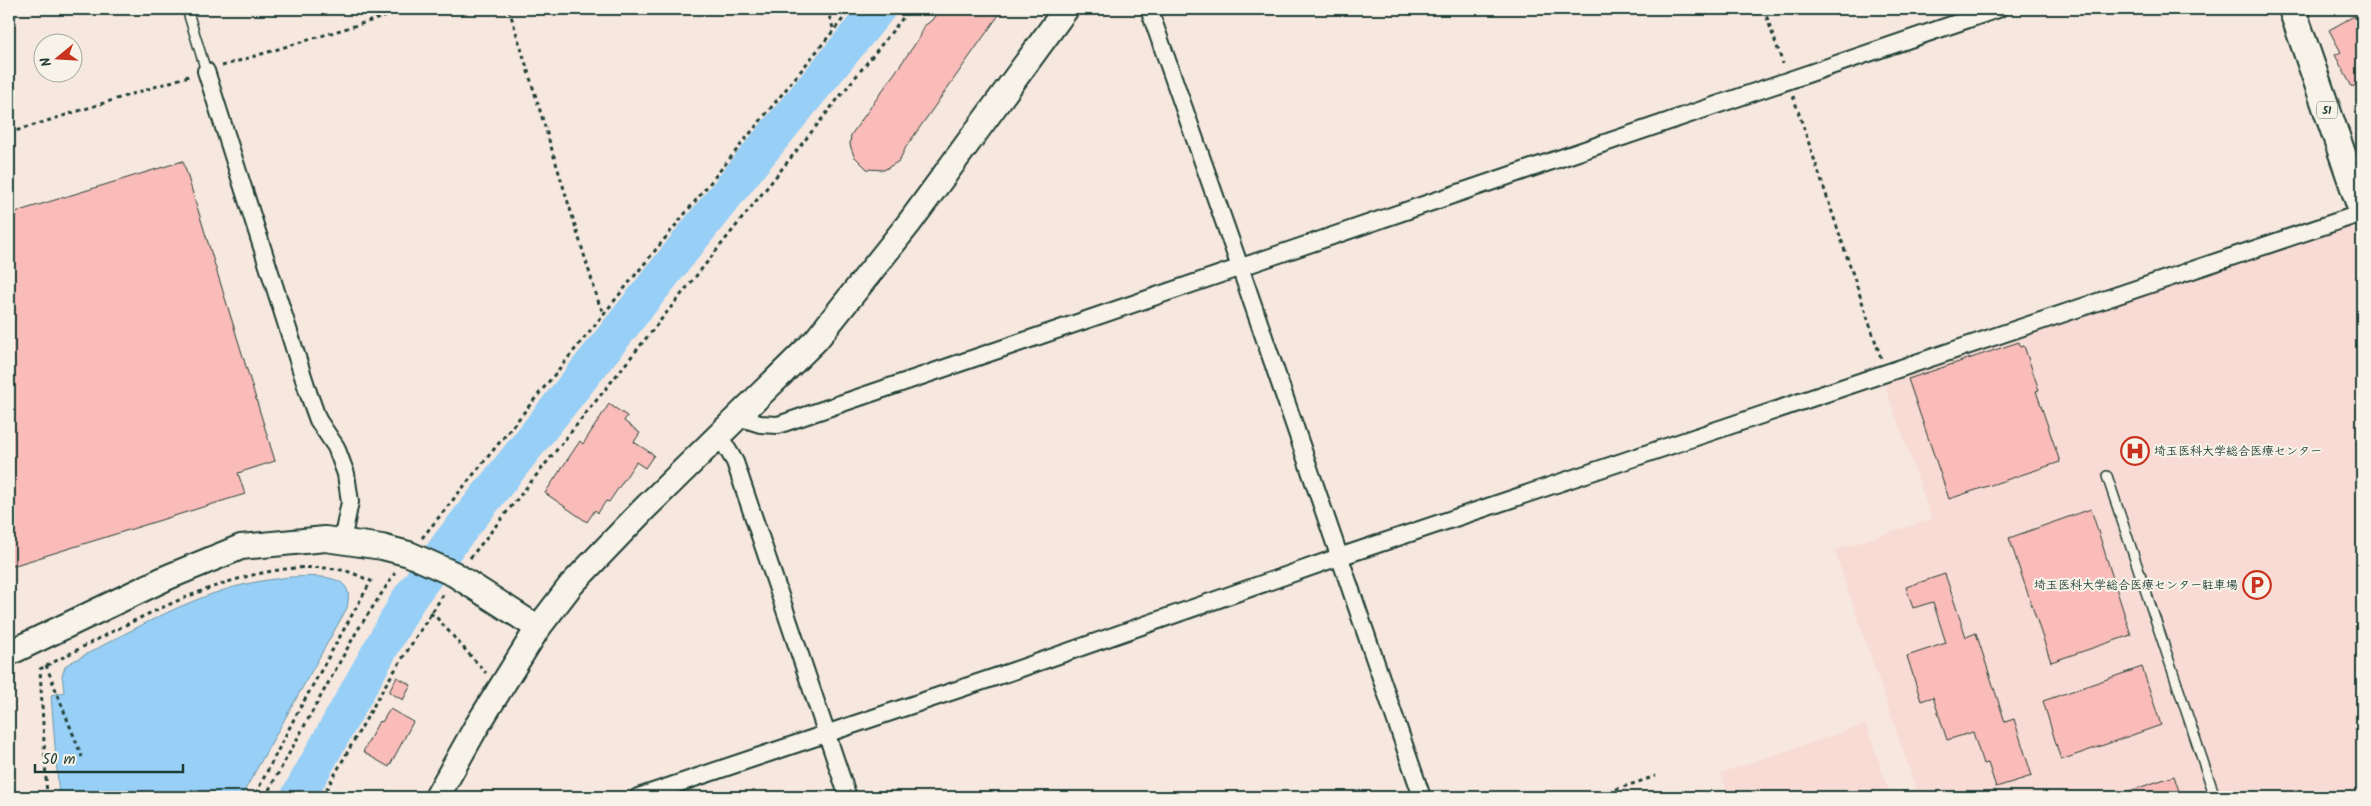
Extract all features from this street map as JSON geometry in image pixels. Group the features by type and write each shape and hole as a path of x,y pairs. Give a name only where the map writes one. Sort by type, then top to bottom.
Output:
{"main road":[{"name":"51","path":"2292,9 2362,212"}],"street":[{"path":"437,797 475,729 538,628 571,585 816,340 910,222 1066,9"},
{"path":"1149,9 1240,267 1422,797"},
{"path":"738,417 760,424 778,425 1998,9"},
{"path":"206,71 309,395 318,420 336,447 346,474 350,502 342,541"},
{"path":"638,797 1004,674 1339,557 2362,212"},
{"path":"719,436 735,462 848,797"},
{"path":"9,653 168,577 241,547 300,540 325,539 342,541 412,555 455,575 538,628"}],"lane":[{"path":"187,9 206,71"},
{"path":"2107,476 2215,797"}],"path":[{"path":"9,133 410,9"},
{"path":"509,9 600,307 606,312"},
{"path":"827,9 834,31"},
{"path":"265,797 357,631 412,555 851,9"},
{"path":"322,797 386,684 455,575 910,9"},
{"path":"1764,9 1886,373"},
{"path":"47,797 40,668 206,588 257,573 290,569 325,569 347,571 371,581 303,702 254,797"},
{"path":"430,613 446,628 501,690"},
{"path":"44,660 82,758"},
{"path":"1593,797 1656,776"}],"shaded area":[{"name":"埼玉医科大学総合医療センター","path":"2351,222 2362,255 2362,797 1919,797 1834,550 1932,519 1884,383"},
{"path":"1866,724 1891,797 1729,797 1721,773"}],"water":[{"path":"313,576 339,581 348,592 347,608 241,797 59,797 51,695 64,692 62,675 66,665 133,629 204,597 251,583 289,577"}],"building":[{"path":"940,9 1003,9 906,147 899,161 884,170 867,169 854,156 850,145 851,135 920,37 924,26 931,21"},
{"path":"2354,16 2362,31 2362,81 2352,87 2335,55 2341,52 2329,30"},
{"path":"183,161 275,461 238,473 245,494 9,567 9,214"},
{"path":"2019,342 2020,347 2024,346 2039,390 2036,391 2060,462 1949,499 1908,379"},
{"path":"609,404 627,416 624,421 640,433 634,442 654,455 645,468 636,462 609,502 606,501 598,513 595,510 587,522 545,493 580,441 583,444"},
{"path":"2091,509 2131,635 2051,662 2009,538"},
{"path":"1945,574 1966,637 1976,633 2005,722 2014,719 2032,776 1996,787 1988,763 1983,764 1973,732 1947,740 1933,697 1921,701 1907,656 1946,643 1933,602 1913,608 1906,587"},
{"path":"2142,667 2161,725 2061,760 2043,701"},
{"path":"397,677 411,685 403,700 389,692"},
{"path":"390,709 413,722 389,767 363,752 379,721 382,722"},
{"path":"2174,776 2181,797 2120,797 2120,794"}],"waterway":[{"path":"298,797 408,600 449,544 753,161 878,9"}],"place":[{"name":"埼玉医科大学総合医療センター","path":"2135,451"},
{"name":"埼玉医科大学総合医療センター駐車場","path":"2257,585"}]}
